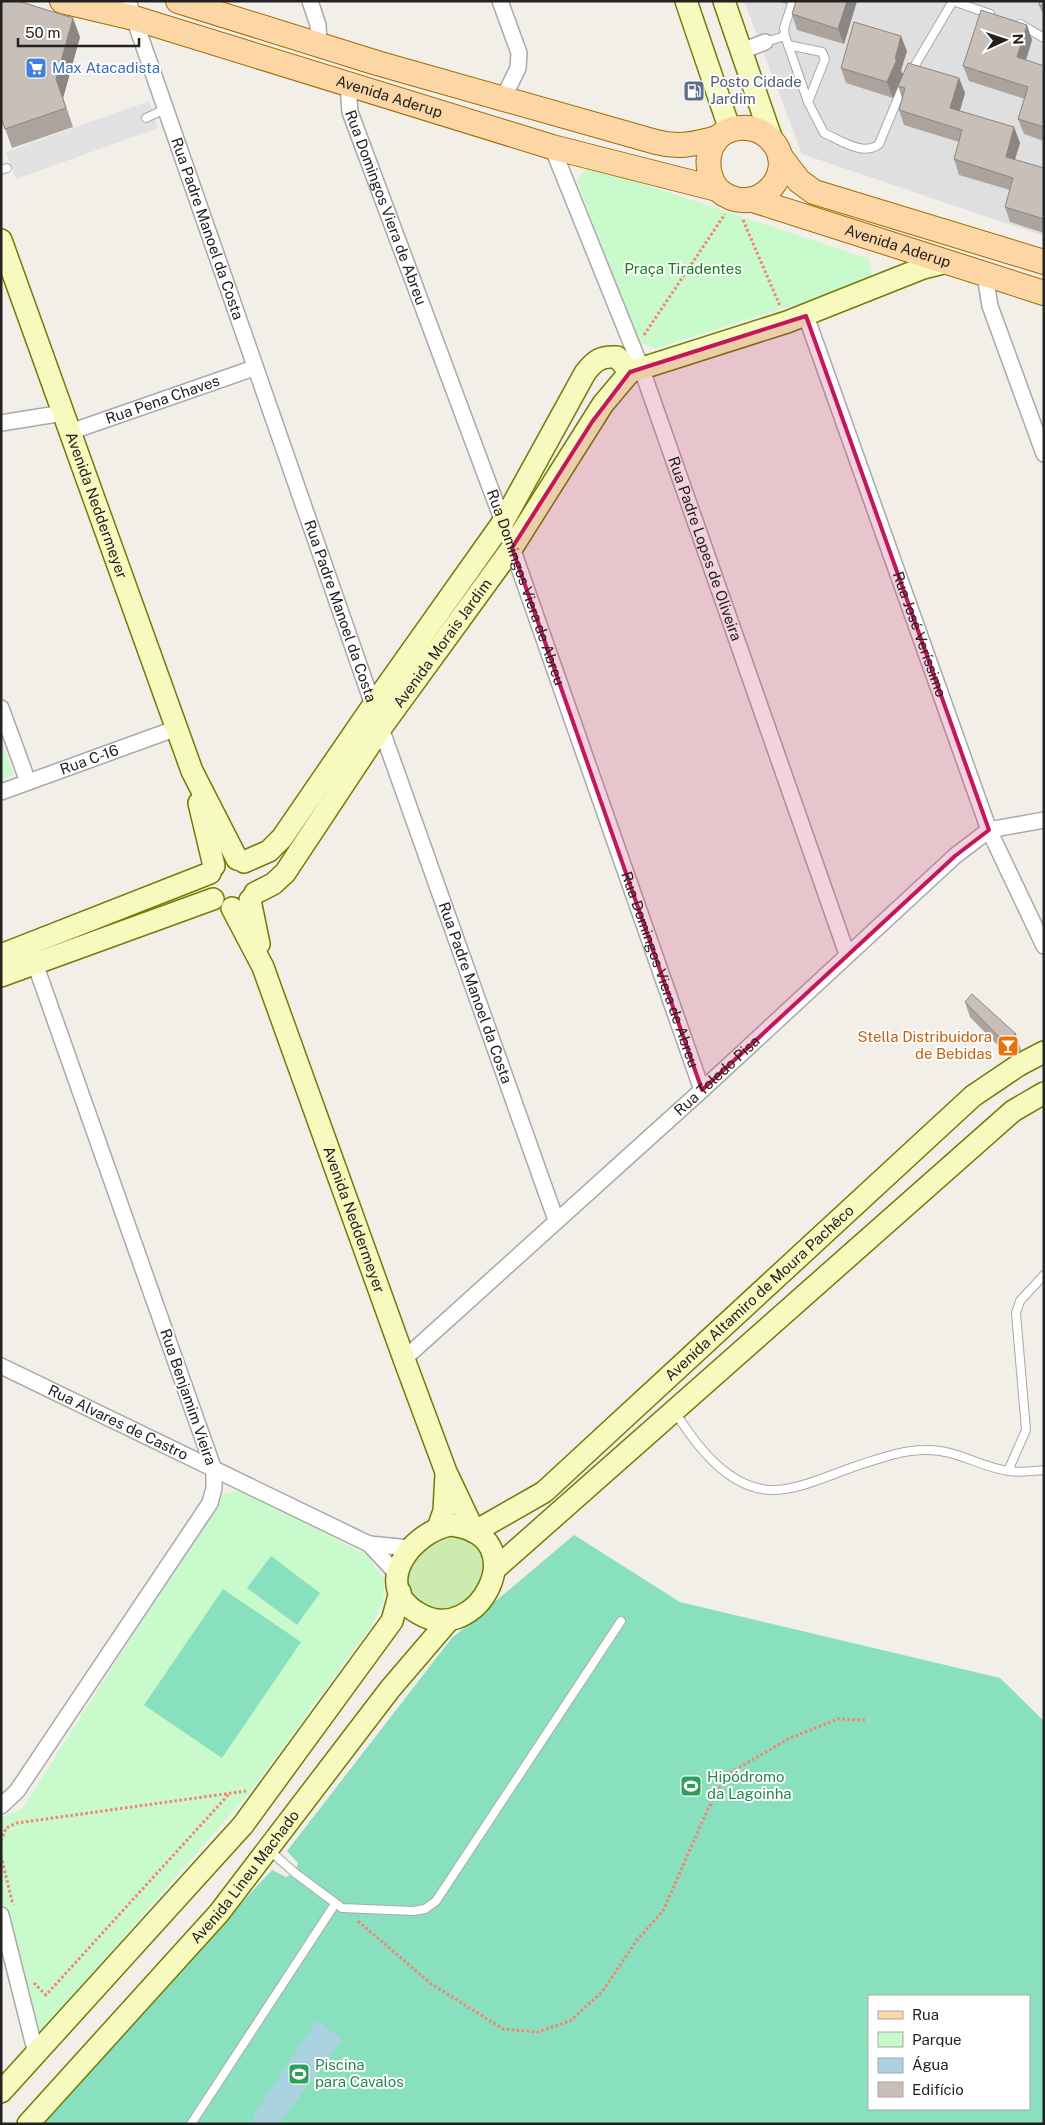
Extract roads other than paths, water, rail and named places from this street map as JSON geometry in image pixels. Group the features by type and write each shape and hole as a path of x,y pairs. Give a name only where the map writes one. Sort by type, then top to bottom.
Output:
{"main road":[{"name":"Avenida Aderup","path":"62,1 131,10 281,64 348,85 552,147 735,196 1044,293"},
{"name":"Avenida Aderup","path":"178,1 378,63 672,146 690,146 741,127 753,128 776,148 800,181 814,192 1044,262"},
{"path":"686,1 724,134 711,147 708,169 735,196 763,195 778,179 776,148 724,1"},
{"path":"281,64 313,54 319,44"},
{"path":"348,85 351,74 378,63"},
{"name":"Avenida Neddermeyer","path":"1,240 192,771 212,869"},
{"path":"631,375 797,319 923,268 948,262"},
{"name":"Avenida Morais Jardim","path":"32,955 237,900 273,884 285,873 381,728 512,548 603,404 631,375 618,356 603,356 593,362 585,373 503,522 282,838 268,851 240,861"},
{"name":"Avenida Neddermeyer","path":"192,771 240,861"},
{"path":"1,976 32,955 212,869 228,859 240,861 254,872 256,879 237,900 208,886 212,869"},
{"name":"Avenida Neddermeyer","path":"237,900 446,1472 474,1532"},
{"path":"1,955 32,955"},
{"name":"Avenida Altamiro de Moura Pachêco","path":"474,1532 544,1492 973,1096 1019,1065 1044,1052"},
{"name":"Avenida Altamiro de Moura Pachêco","path":"495,1569 1013,1110 1044,1094"},
{"name":"Avenida Neddermeyer","path":"438,1528 445,1502 446,1472"},
{"path":"1,2092 243,1825 272,1788 392,1621 398,1583 402,1560 410,1548 429,1532 438,1528 462,1527 474,1532 486,1542 493,1555 495,1569 491,1587 481,1601 462,1615 449,1620 425,1617 406,1603 398,1583"},
{"name":"Avenida Lineu Machado","path":"28,2124 219,1913 269,1850 390,1689 449,1620"},
{"path":"243,1825 269,1850"}],"street":[{"path":"310,1 318,25 319,44"},
{"path":"500,1 519,53 518,68 503,99"},
{"name":"Rua Padre Manoel da Costa","path":"131,10 254,368 556,1220"},
{"path":"742,51 765,42"},
{"name":"Rua Domingos Viera de Abreu","path":"348,85 350,112 503,522 702,1090"},
{"name":"Rua Padre Lopes de Oliveira","path":"552,147 634,349 631,375 847,954"},
{"path":"984,275 990,306 1044,454"},
{"name":"Rua José Veríssimo","path":"797,319 989,830 1044,946"},
{"name":"Rua Pena Chaves","path":"1,422 67,422 254,368"},
{"path":"1,708 28,782"},
{"name":"Rua C-16","path":"1,792 177,728"},
{"name":"Rua Toledo Pisa","path":"404,1359 702,1090 847,954 956,856 989,830 1044,820"},
{"name":"Rua Benjamim Vieira","path":"1,1806 17,1791 210,1503 214,1488 214,1470 32,955"},
{"name":"Rua Alvares de Castro","path":"1,1366 369,1544 410,1548"},
{"name":"Rua Alvares de Castro","path":"369,1544 398,1583"},
{"path":"8,1912 36,2054"}],"lane":[{"path":"793,1 784,28 784,36 808,102 824,134 864,150 873,149 879,144 907,79 921,52 954,1 996,16"},
{"path":"1013,22 1044,38"},
{"path":"765,42 784,36"},
{"path":"788,45 822,52 824,55 825,59 808,102"},
{"path":"146,118 165,108"},
{"path":"1008,1471 1026,1430 1016,1313 1020,1301 1044,1275"},
{"path":"675,1411 692,1439 728,1474 749,1487 772,1490 796,1486 890,1454 926,1450 956,1453 1008,1471 1044,1470"},
{"path":"269,1850 339,1906 413,1911 425,1909 436,1901 621,1621"},
{"path":"192,2124 339,1906"}],"water":[{"name":"Piscina para Cavalos","path":"317,2020 342,2040 279,2124 254,2124 253,2116"}],"place":[{"name":"Max Atacadista","path":"36,68"},
{"name":"Posto Cidade Jardim","path":"694,91"},
{"name":"Stella Distribuidora de Bebidas","path":"1008,1046"},
{"name":"Hipódromo da Lagoinha","path":"691,1786"},
{"name":"Piscina para Cavalos","path":"299,2074"}],"park label":[{"name":"Praça Tiradentes","path":"683,269"}]}
